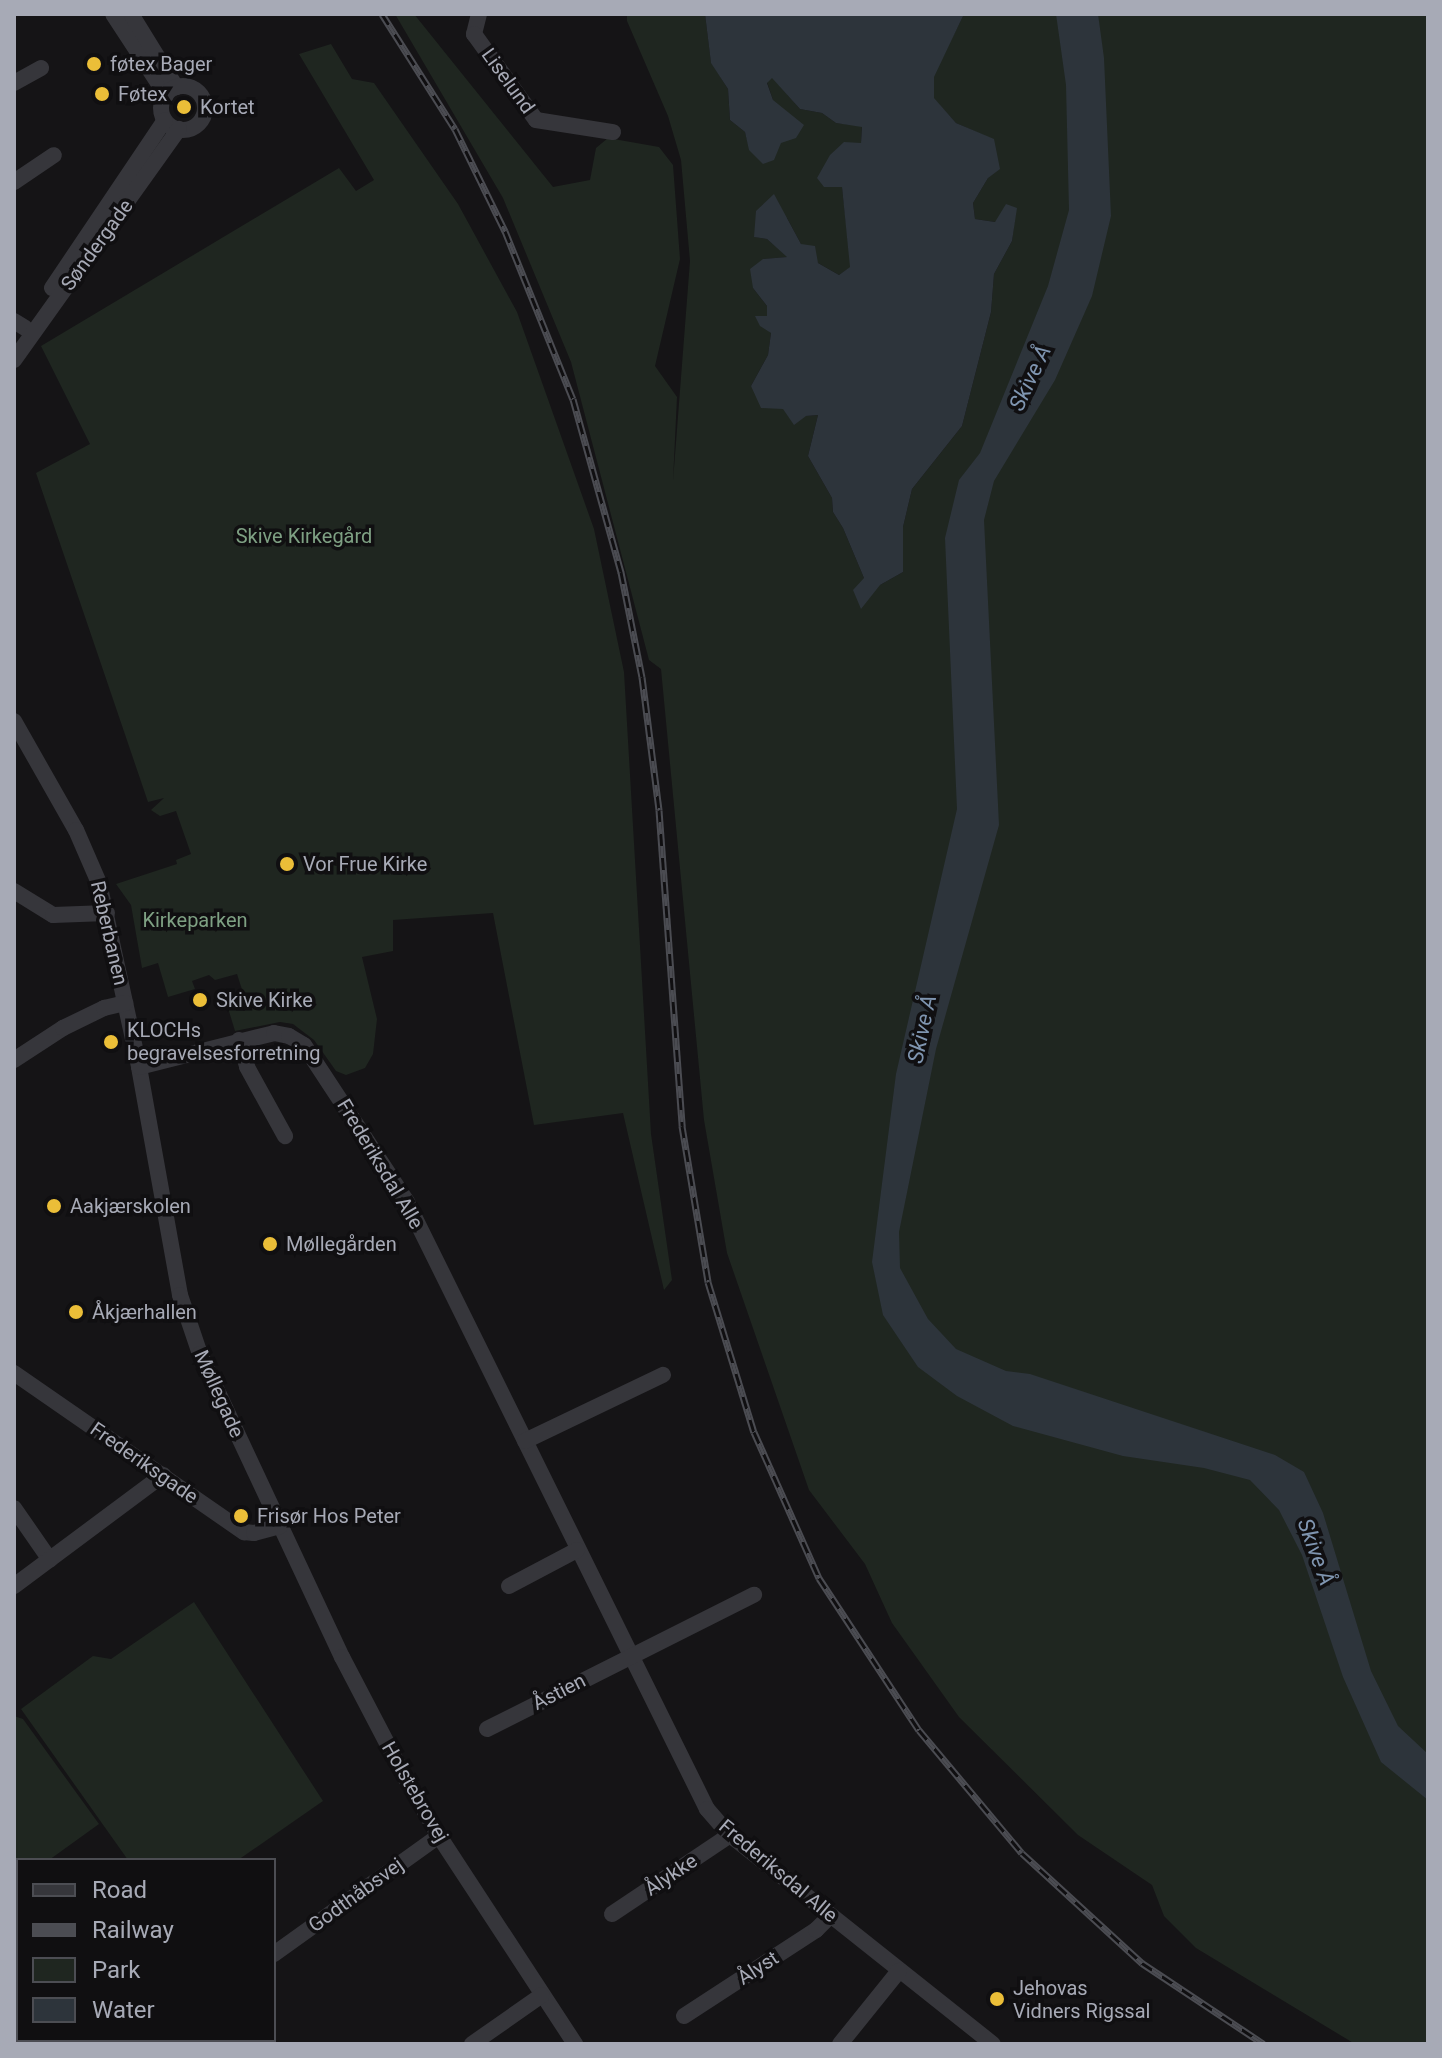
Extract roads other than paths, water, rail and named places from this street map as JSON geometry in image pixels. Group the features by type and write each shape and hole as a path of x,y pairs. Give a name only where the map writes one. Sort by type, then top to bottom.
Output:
{"street":[{"path":"113,14 171,91"},
{"path":"131,14 171,91"},
{"name":"Liselund","path":"479,14 474,34 536,120 613,132"},
{"path":"14,83 41,68"},
{"path":"195,89 205,104 199,124 172,125 161,107 171,91 195,89"},
{"name":"Søndergade","path":"14,345 20,324 172,125"},
{"name":"Søndergade","path":"14,360 172,125"},
{"path":"14,182 54,155"},
{"name":"Reberbanen","path":"14,721 84,847 107,913 139,1067"},
{"path":"14,891 53,915 107,913"},
{"path":"14,1060 63,1028 104,1008 125,1003"},
{"name":"Frederiksdal Alle","path":"139,1067 277,1033 304,1045 407,1202 707,1809 730,1835 987,2042"},
{"path":"239,1040 247,1067 285,1136"},
{"name":"Møllegade","path":"139,1067 180,1295 200,1354 280,1526"},
{"name":"Frederiksgade","path":"14,1373 244,1532 280,1526"},
{"path":"525,1441 663,1375"},
{"path":"14,1586 163,1475"},
{"path":"14,1508 50,1560"},
{"name":"Holstebrovej","path":"280,1526 357,1687 439,1836 575,2044"},
{"path":"509,1586 577,1550"},
{"path":"630,1654 754,1595"},
{"name":"Åstien","path":"487,1729 630,1654"},
{"name":"Ålykke","path":"612,1914 730,1835"},
{"name":"Godthåbsvej","path":"276,1953 439,1836"},
{"name":"Ålyst","path":"684,2016 816,1930 830,1916"},
{"path":"840,2044 899,1971"},
{"path":"472,2044 542,1995"}],"water":[{"path":"705,14 964,14 934,77 934,98 956,123 994,139 1000,169 988,178 973,203 975,219 995,222 1006,204 1017,208 1012,241 994,274 991,312 962,426 912,489 903,527 903,572 880,585 861,609 853,590 864,578 833,512 832,498 808,456 818,415 806,416 794,425 783,409 761,408 751,386 768,355 771,333 760,326 755,316 767,316 767,306 753,288 750,269 763,259 787,257 767,239 754,237 756,211 774,194 801,244 815,246 818,263 839,275 850,267 842,187 824,187 817,178 830,155 844,142 861,143 862,127 836,123 822,113 800,109 772,78 767,83 773,100 804,125 796,138 781,143 774,160 763,164 749,150 745,132 730,120 728,89 711,63"},
{"name":"Skive Å","path":"1056,14 1098,14 1104,58 1111,216 1092,296 1055,380 994,481 984,520 999,825 936,1049 899,1232 900,1268 928,1319 956,1349 1006,1371 1030,1374 1275,1455 1304,1472 1323,1513 1371,1671 1398,1726 1428,1754 1428,1800 1381,1762 1343,1677 1302,1555 1279,1510 1250,1480 1204,1468 1123,1456 1013,1426 957,1396 918,1367 883,1315 872,1262 896,1074 957,809 945,538 959,480 980,453 1048,286 1069,210 1066,85"}],"railway":[{"path":"382,14 455,129 505,231 573,399 621,572 642,677 659,810 682,1126 708,1282 754,1432 819,1578 919,1730 1022,1853 1142,1963 1264,2044"}],"place":[{"name":"føtex Bager","path":"94,64"},
{"name":"Føtex","path":"102,94"},
{"name":"Kortet","path":"184,107"},
{"name":"Vor Frue Kirke","path":"287,864"},
{"name":"Skive Kirke","path":"200,1000"},
{"name":"KLOCHs begravelsesforretning","path":"111,1042"},
{"name":"Aakjærskolen","path":"54,1206"},
{"name":"Møllegården","path":"270,1244"},
{"name":"Åkjærhallen","path":"76,1312"},
{"name":"Frisør Hos Peter","path":"241,1516"},
{"name":"Jehovas Vidners Rigssal","path":"997,1999"}],"park label":[{"name":"Skive Kirkegård","path":"304,536"},
{"name":"Kirkeparken","path":"195,920"}]}
